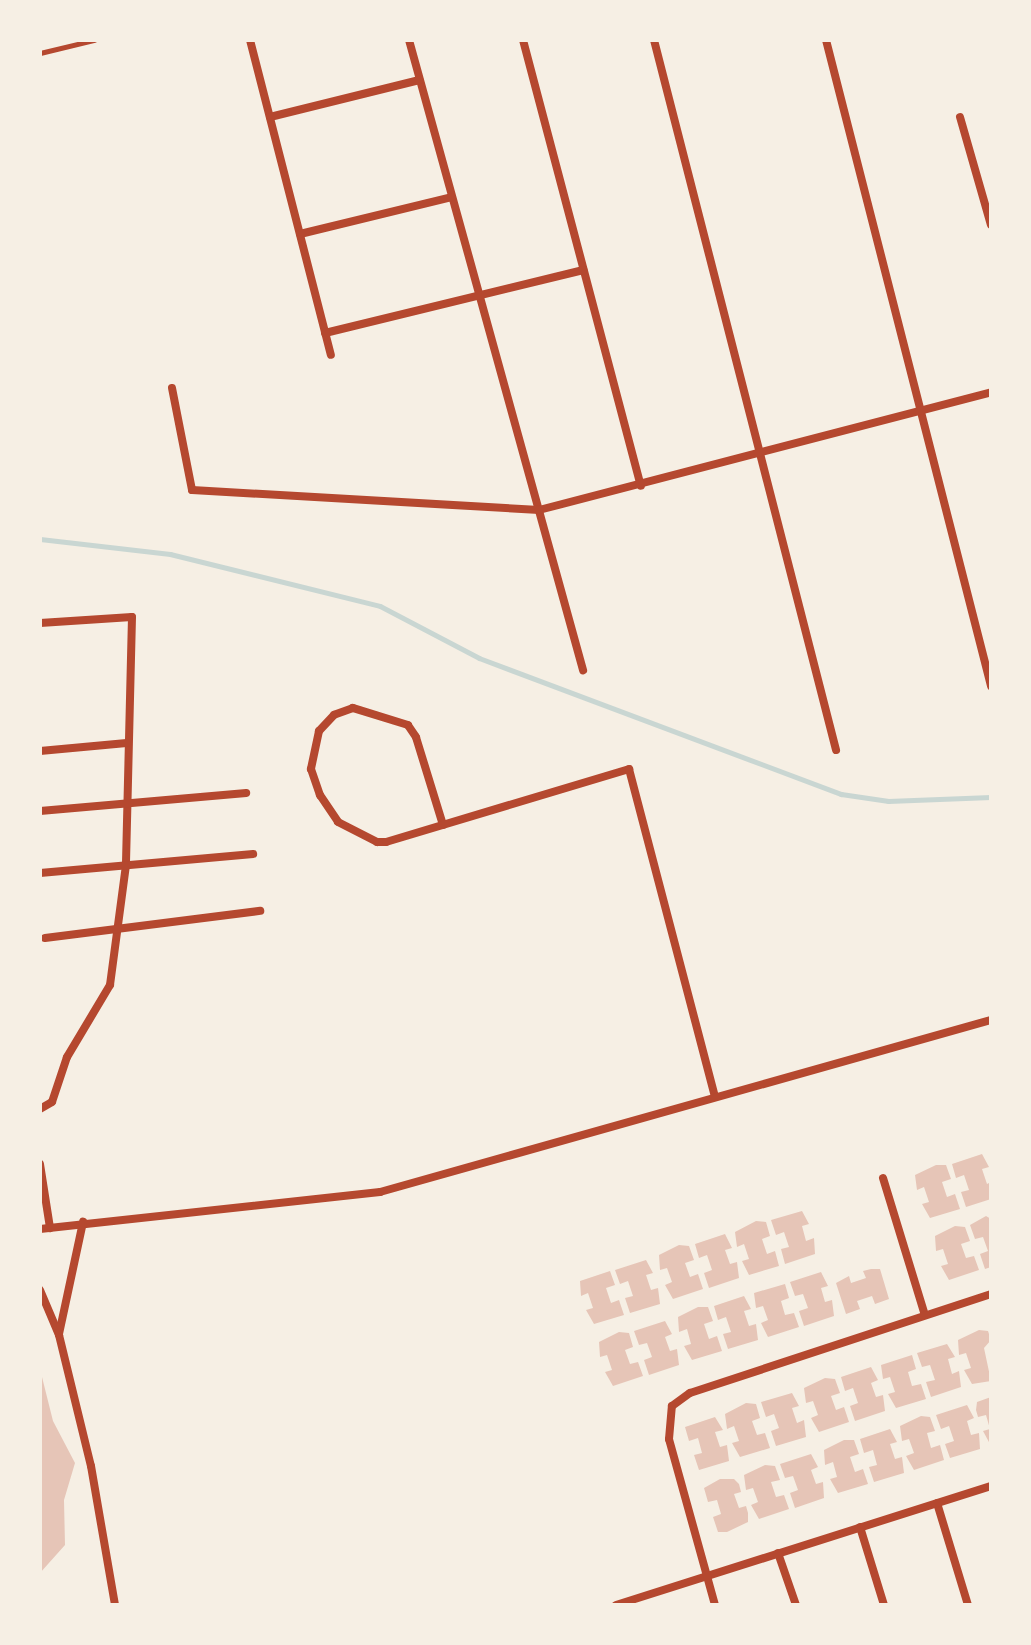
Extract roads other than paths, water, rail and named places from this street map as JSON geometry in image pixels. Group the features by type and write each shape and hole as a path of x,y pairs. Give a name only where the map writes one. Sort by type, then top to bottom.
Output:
{"street":[{"path":"250,40 331,355"},
{"path":"409,40 583,670"},
{"path":"523,40 641,486"},
{"path":"654,40 836,750"},
{"path":"826,40 991,686"},
{"path":"270,117 420,80"},
{"path":"960,117 991,225"},
{"path":"300,234 452,197"},
{"path":"325,333 583,270"},
{"path":"172,388 192,490 539,510 641,486 991,392"},
{"path":"40,623 132,617 126,865 104,1001 67,1057 52,1102 40,1109"},
{"path":"443,825 408,725 353,708 334,715 319,731 312,755 314,779 329,811 352,833 386,842 443,825 629,769 715,1097"},
{"path":"40,751 127,743"},
{"path":"40,811 246,793"},
{"path":"40,873 253,854"},
{"path":"45,938 260,911"},
{"path":"40,1164 45,1228 380,1192 991,1020"},
{"path":"883,1178 925,1315"},
{"path":"59,1335 83,1222"},
{"path":"40,1290 59,1335 91,1466 115,1605"},
{"path":"715,1605 669,1439 672,1406 690,1393 991,1294"},
{"path":"616,1605 991,1486"},
{"path":"937,1503 968,1605"},
{"path":"860,1527 884,1605"},
{"path":"778,1553 796,1605"}],"lane":[{"path":"40,53 94,40"}],"waterway":[{"path":"40,539 170,554 380,606 479,658 841,794 888,801 991,797"}]}
